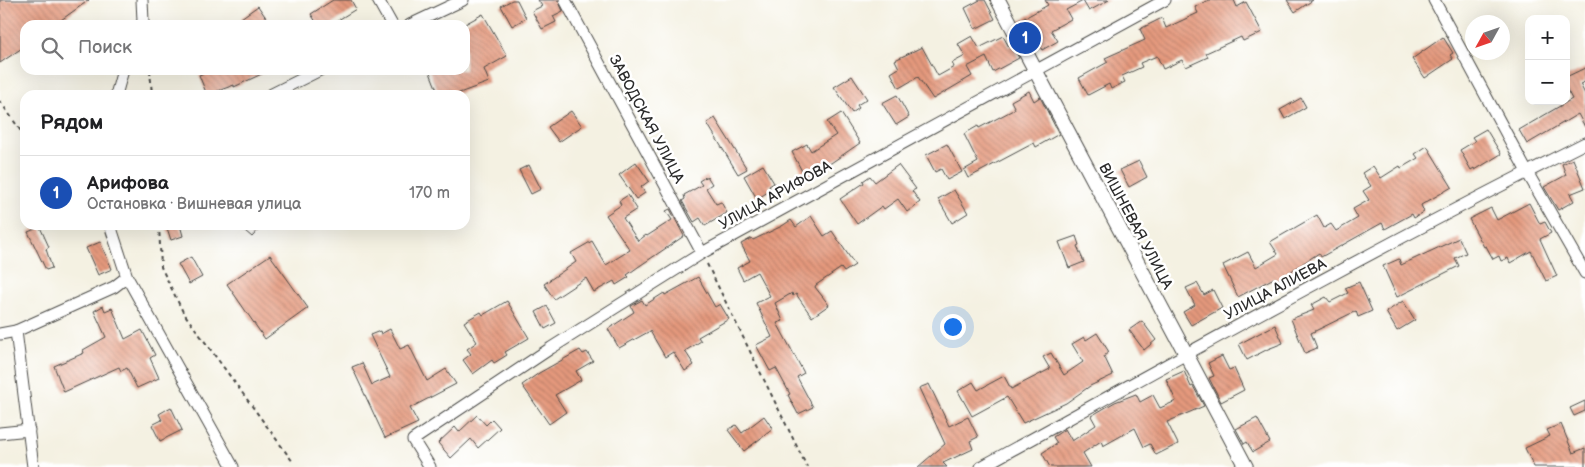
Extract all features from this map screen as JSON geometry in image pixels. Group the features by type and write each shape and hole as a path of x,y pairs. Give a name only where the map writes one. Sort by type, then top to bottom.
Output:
{"street":[{"path":"142,0 142,20"},
{"path":"378,0 389,20"},
{"path":"421,20 463,0"},
{"name":"ЗАВОДСКАЯ УЛИЦА","path":"565,0 702,253"},
{"name":"ВИШНЕВАЯ УЛИЦА","path":"998,0 1246,467"},
{"name":"УЛИЦА АРИФОВА","path":"430,467 413,440 550,348 702,253 1165,0"},
{"path":"1434,0 1527,172 1585,273"},
{"path":"117,90 122,75"},
{"path":"280,90 310,75"},
{"name":"УЛИЦА АЛИЕВА","path":"981,467 1185,354 1585,143"},
{"path":"112,230 127,277 233,467"},
{"path":"0,334 16,331 114,286 127,277"},
{"path":"16,331 33,467"},
{"path":"0,433 29,430"}],"path":[{"path":"150,75 152,90"},
{"path":"0,101 20,129"},
{"path":"159,230 161,267 183,312 293,462"},
{"path":"702,253 806,467"}],"building":[{"path":"0,0 89,0 61,20 20,20 20,49 0,63"},
{"path":"333,0 351,0 356,9 338,20 315,20 311,14"},
{"path":"512,0 517,0 526,18 512,26 501,6"},
{"path":"538,0 558,0 563,11 553,16 556,22 542,29 532,11 542,6"},
{"path":"980,0 985,0 995,19 975,29 965,8"},
{"path":"1045,0 1109,0 1089,11 1083,1 1066,10 1071,19 1051,30 1058,41 1042,50 1030,28 1025,31 1019,21 1048,5"},
{"path":"1209,0 1234,0 1237,7 1246,2 1262,32 1243,41 1241,37 1206,53 1208,57 1186,67 1182,60 1163,69 1157,56 1140,63 1142,67 1122,76 1125,82 1111,89 1109,84 1088,95 1079,78 1108,62 1105,58 1145,40 1140,29 1162,18 1166,28 1198,13 1195,7"},
{"path":"1287,0 1313,0 1295,12"},
{"path":"258,6 268,20 242,20 241,18"},
{"path":"483,14 507,56 484,69 489,82 467,90 437,90 431,75 470,75 470,21"},
{"path":"972,36 979,48 1003,36 1009,47 1012,45 1019,58 993,72 986,57 967,67 972,76 933,99 918,77 899,88 891,73 899,68 895,60 922,47 938,76 954,67 952,63 965,56 958,44"},
{"path":"1443,37 1453,53 1450,55 1453,59 1425,78 1412,59"},
{"path":"1585,68 1585,82 1580,84 1585,94 1585,127 1578,114 1527,144 1519,130 1562,105 1570,105 1570,100 1572,99 1570,95 1570,75"},
{"path":"199,75 259,75 234,87 234,85 220,90 205,90"},
{"path":"852,76 867,99 857,105 859,108 852,113 834,87"},
{"path":"1029,91 1034,101 1040,97 1059,134 1036,147 1034,143 968,178 964,170 978,162 964,134 1015,109 1011,101"},
{"path":"897,95 909,117 896,125 882,103"},
{"path":"1301,98 1306,107 1285,119 1280,110"},
{"path":"571,111 582,126 559,142 548,127"},
{"path":"841,113 860,143 831,163 805,177 792,152 807,144 811,151 836,135 827,122"},
{"path":"715,118 747,169 738,174 707,123"},
{"path":"1486,129 1501,154 1475,170 1474,168 1471,170 1460,150 1475,141 1472,137"},
{"path":"947,144 962,172 947,180 941,169 935,172 926,155"},
{"path":"1427,146 1452,187 1421,205 1424,212 1414,218 1412,214 1385,229 1382,223 1321,257 1319,253 1276,281 1274,278 1238,297 1223,265 1248,252 1256,267 1278,254 1270,242 1317,215 1324,228 1331,224 1336,231 1358,218 1353,209 1369,200 1363,191 1371,186 1362,173 1373,166 1381,178 1400,166 1401,168 1418,158 1415,154"},
{"path":"1573,159 1585,188 1570,194 1574,201 1558,210 1544,187 1566,175 1562,164"},
{"path":"1139,161 1147,177 1129,187 1120,170"},
{"path":"636,162 649,181 641,187 645,193 636,199 619,175"},
{"path":"529,165 541,189 531,194 519,170"},
{"path":"763,165 774,183 769,186 771,190 757,199 744,176"},
{"path":"898,165 916,189 912,191 920,202 907,212 898,199 884,209 882,206 857,224 840,199 864,183 863,181 870,176 875,182"},
{"path":"707,176 712,184 706,188 716,204 721,202 727,213 705,226 700,218 694,222 682,201 685,199 684,195 702,185 699,181"},
{"path":"954,190 968,213 952,223 938,199"},
{"path":"628,195 637,209 623,218 638,241 672,220 666,211 670,209 684,236 638,267 627,275 629,277 616,285 614,281 594,292 586,278 554,299 544,284 576,262 571,253 592,241 606,265 630,250 606,215 621,205 619,201"},
{"path":"1529,203 1540,224 1545,222 1551,233 1540,239 1557,276 1546,281 1531,251 1510,263 1508,258 1501,261 1499,256 1493,259 1486,246 1484,247 1469,219 1491,208 1497,220"},
{"path":"811,216 824,236 832,231 855,265 844,272 841,268 816,285 815,287 829,305 812,317 796,294 793,296 792,293 775,303 783,321 777,323 804,373 797,377 813,407 798,414 776,368 770,371 756,345 772,337 756,303 770,296 757,272 743,280 737,268 750,261 741,244 752,238 753,240 791,220 796,227"},
{"path":"41,230 49,247 46,249 52,268 46,270 28,232"},
{"path":"168,230 181,230 183,236 171,240"},
{"path":"244,230 258,230 252,237"},
{"path":"1076,236 1079,245 1077,246 1084,262 1069,268 1059,242"},
{"path":"1459,238 1466,253 1455,258 1459,266 1397,297 1383,266 1399,259 1401,265"},
{"path":"100,242 112,269 98,275 86,248"},
{"path":"270,255 308,308 265,339 227,284"},
{"path":"191,257 202,277 189,284 178,264"},
{"path":"698,277 715,307 720,304 729,319 698,337 701,341 685,351 694,365 685,371 673,352 665,357 650,331 619,348 608,329 634,312 631,306 642,300 645,305 664,293 665,295"},
{"path":"1359,282 1372,311 1358,317 1356,311 1311,333 1317,348 1305,353 1291,319 1314,310 1311,305 1326,297 1330,302 1348,293 1345,288"},
{"path":"1197,283 1204,295 1213,290 1222,308 1191,325 1183,312 1195,305 1186,288"},
{"path":"507,301 529,338 505,352 507,355 494,363 492,360 473,374 463,360 471,354 467,349 477,342 464,322 481,312 483,315"},
{"path":"1403,301 1415,320 1397,331 1386,312"},
{"path":"103,306 105,311 112,308 125,339 142,330 155,355 150,358 159,378 137,388 127,368 121,371 119,367 64,392 54,366 84,353 83,350 106,337 94,311"},
{"path":"547,306 556,323 545,329 536,312"},
{"path":"1142,321 1156,340 1144,350 1129,330"},
{"path":"1275,325 1283,343 1247,360 1239,344"},
{"path":"390,329 400,349 409,345 427,381 446,369 456,384 410,408 418,423 385,438 352,367 362,363 372,385 390,377 370,335 380,331 381,334"},
{"path":"1097,333 1109,352 1104,356 1113,375 1090,386 1066,403 1023,423 1007,397 972,416 958,391 973,382 978,390 1004,376 1011,389 1050,369 1043,357 1051,353 1064,375 1083,362 1072,344 1084,337 1086,340"},
{"path":"580,350 583,354 587,352 593,361 576,371 581,380 555,395 566,412 549,424 522,385"},
{"path":"1222,356 1229,370 1234,368 1244,390 1221,402 1209,378 1214,376 1208,363"},
{"path":"1184,371 1191,387 1193,386 1204,406 1167,422 1178,444 1156,455 1150,444 1144,447 1135,428 1103,446 1101,441 1083,453 1091,467 1050,467 1042,453 1057,443 1053,437 1065,429 1072,441 1096,425 1091,416 1115,402 1136,394 1140,402 1153,395 1160,408 1176,401 1166,379"},
{"path":"929,384 949,426 968,417 978,437 970,441 973,449 943,463 947,467 918,467 945,444 919,388"},
{"path":"1585,401 1585,411 1574,416 1570,408"},
{"path":"171,407 182,430 160,441 152,425 162,420 159,414"},
{"path":"477,415 486,425 492,419 500,428 478,448 471,439 451,458 438,443 455,427 459,432"},
{"path":"764,416 773,429 744,451 728,430 736,425 742,433"},
{"path":"1257,418 1270,442 1253,452 1247,442 1244,444 1236,429"},
{"path":"1561,424 1573,453 1585,448 1585,467 1534,467 1525,448 1550,436 1547,430"}],"place":[{"name":"Арифова","path":"1025,38"}]}
